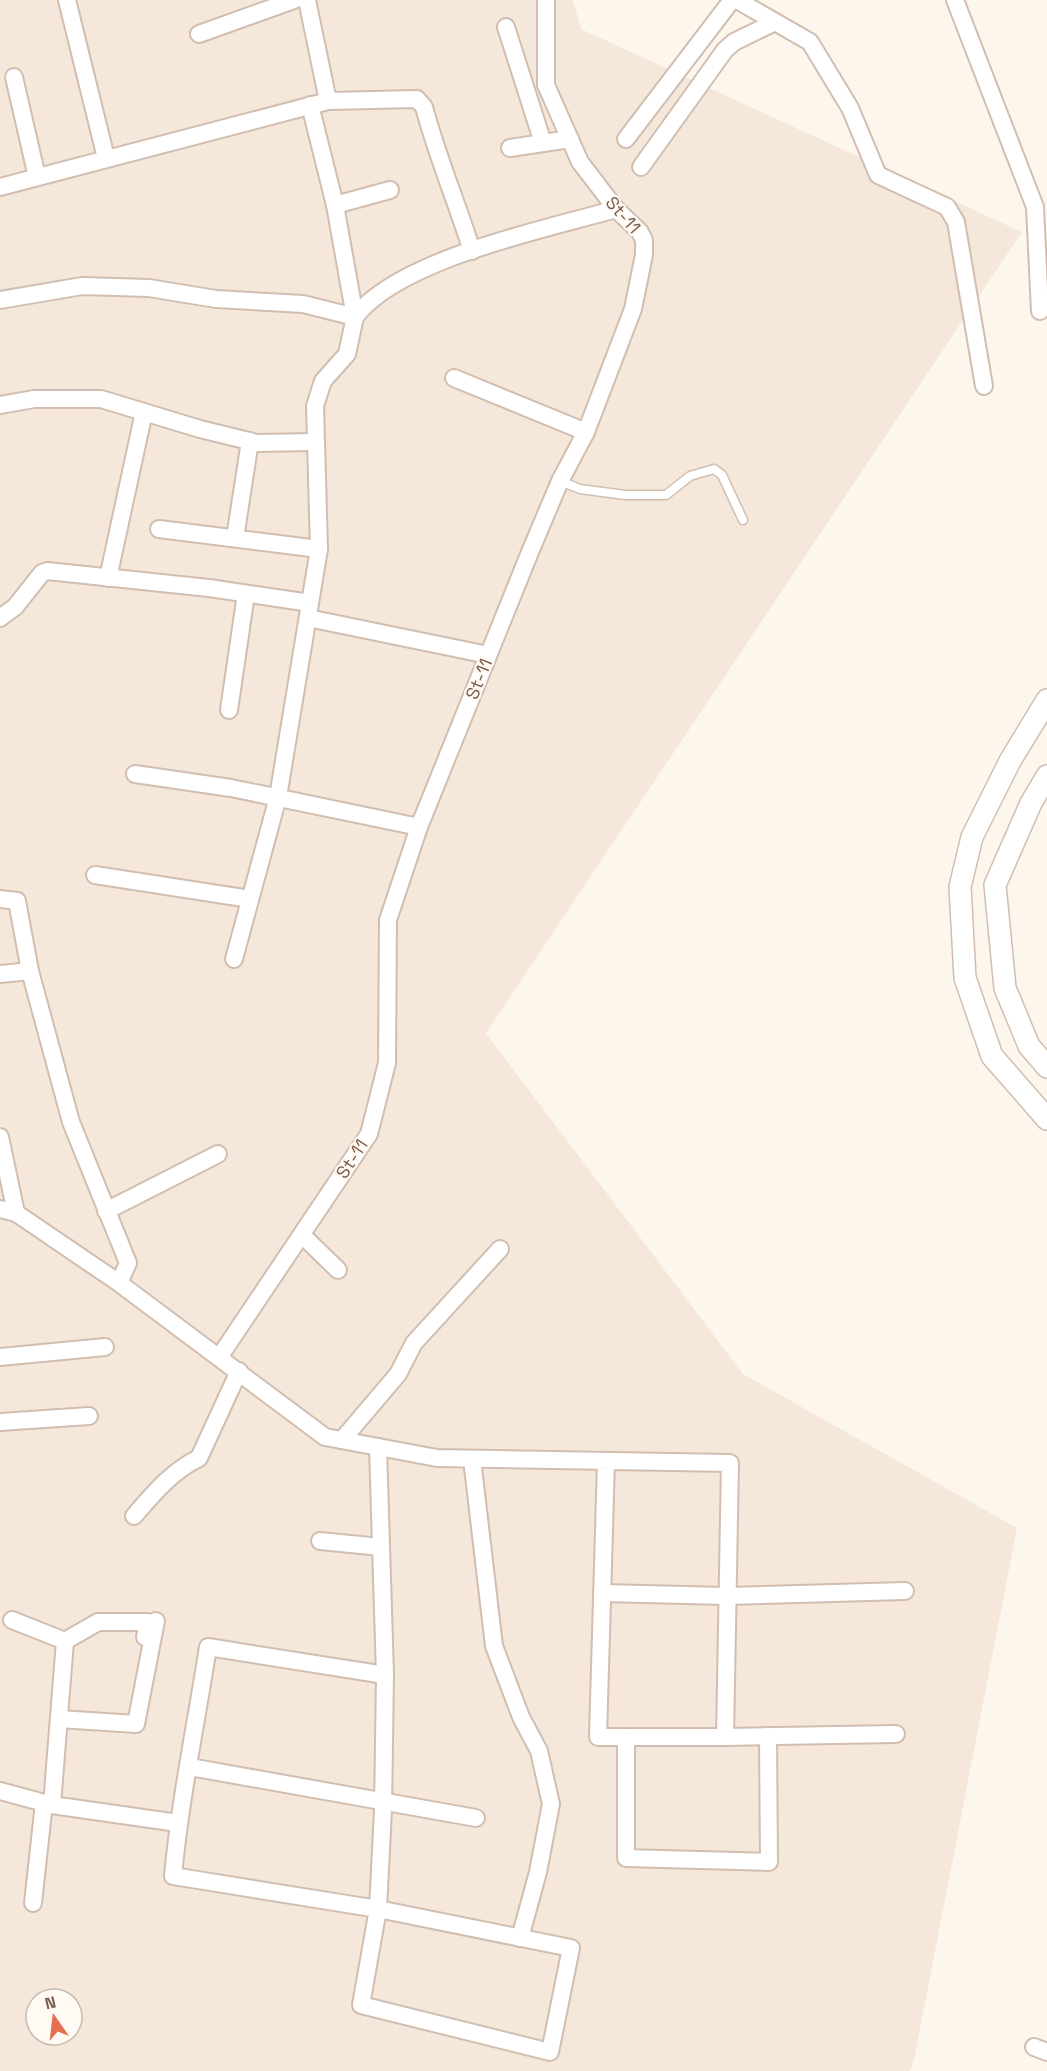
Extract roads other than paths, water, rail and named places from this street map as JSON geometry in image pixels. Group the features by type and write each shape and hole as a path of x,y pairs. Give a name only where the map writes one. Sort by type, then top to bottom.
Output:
{"street":[{"path":"67,0 106,158"},
{"path":"199,34 294,0"},
{"path":"308,0 328,101"},
{"name":"St-11","path":"220,1356 369,1134 387,1063 388,920 419,827 560,481 585,432 633,309 644,255 644,240 640,232 616,209 580,162 546,85 546,0"},
{"path":"626,139 732,0"},
{"path":"737,0 810,42 850,108 878,175 947,207 956,222 984,386"},
{"path":"955,0 1035,207 1040,311"},
{"path":"641,167 725,50 734,42 775,22"},
{"path":"506,27 543,143"},
{"path":"14,77 37,177"},
{"path":"0,187 328,101 417,99 424,107 443,173 457,204 472,251"},
{"path":"234,959 278,797 319,549 315,406 323,381 347,354 355,317 335,205 310,105"},
{"path":"510,148 570,139"},
{"path":"335,205 390,190"},
{"path":"355,317 364,305 410,275 472,251 616,209"},
{"path":"0,300 82,286 149,288 216,299 303,304 355,317"},
{"path":"454,378 585,432"},
{"path":"0,405 34,399 101,399 250,441 316,442"},
{"path":"108,578 144,412"},
{"path":"235,538 250,441"},
{"path":"159,529 319,549"},
{"path":"0,618 15,608 42,573 47,571 246,594 488,655"},
{"path":"229,710 246,594"},
{"path":"1047,700 1010,761 972,837 960,887 965,978 992,1056 1047,1119"},
{"path":"135,774 278,797 419,827"},
{"path":"1047,776 1031,803 995,885 1005,988 1029,1046 1047,1067"},
{"path":"95,875 250,899"},
{"path":"0,899 17,901 30,971 71,1122 128,1263 119,1283"},
{"path":"0,974 30,971"},
{"path":"0,1137 8,1211 119,1283 220,1356 325,1437 437,1458 730,1464 725,1737"},
{"path":"106,1211 218,1154"},
{"path":"302,1235 338,1270"},
{"path":"342,1440 398,1374 414,1343 500,1249"},
{"path":"0,1357 105,1347"},
{"path":"134,1516 166,1481 187,1464 199,1458 239,1371"},
{"path":"0,1422 88,1416"},
{"path":"378,1447 385,1675 383,1801 378,1909 361,2005 550,2052 571,1948 378,1909 173,1876 178,1823 190,1767 208,1647 385,1675"},
{"path":"472,1458 494,1646 521,1716 539,1751 551,1804 538,1872 520,1938"},
{"path":"606,1461 598,1737 896,1734"},
{"path":"320,1541 381,1547"},
{"path":"602,1593 728,1596 905,1591"},
{"path":"12,1620 65,1641 104,1621 148,1622 145,1637"},
{"path":"59,1719 136,1724 156,1621"},
{"path":"33,1903 59,1719 65,1641"},
{"path":"626,1737 626,1858 769,1862 768,1736"},
{"path":"190,1767 476,1818"},
{"path":"0,1791 48,1804 178,1823"}],"lane":[{"path":"560,481 580,489 625,495 666,495 690,476 714,469 722,475 743,520"}]}
